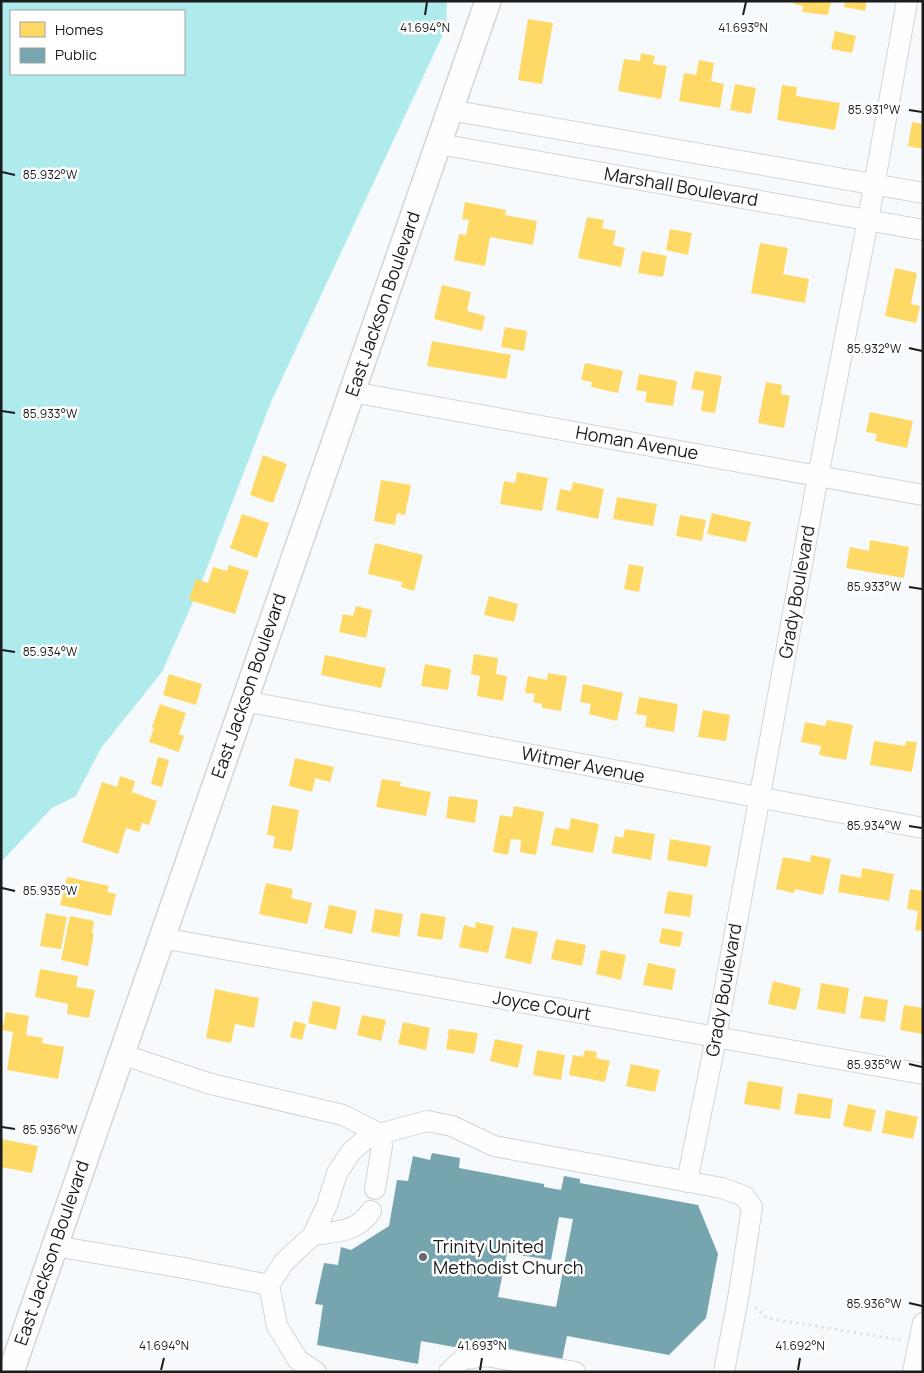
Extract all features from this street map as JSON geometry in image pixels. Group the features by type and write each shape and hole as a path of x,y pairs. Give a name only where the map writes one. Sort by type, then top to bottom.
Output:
{"main road":[{"name":"East Jackson Boulevard","path":"11,1372 488,1"}],"street":[{"name":"Grady Boulevard","path":"687,1182 818,476 868,220 907,1"},
{"name":"Marshall Boulevard","path":"450,110 923,193"},
{"name":"Marshall Boulevard","path":"439,144 923,230"},
{"name":"Homan Avenue","path":"352,392 923,495"},
{"name":"Witmer Avenue","path":"244,702 923,828"},
{"name":"Joyce Court","path":"162,938 923,1074"},
{"path":"122,1054 211,1084 343,1115 380,1134"},
{"path":"316,1372 298,1360 277,1326 269,1285 284,1262 313,1235 327,1205 337,1173 351,1152 368,1137 427,1121 452,1126 494,1146 722,1188 744,1196 752,1207 739,1293 724,1372"},
{"path":"376,1189 382,1146 380,1134"},
{"path":"313,1235 340,1232 357,1226 371,1211"},
{"path":"55,1246 269,1285"},
{"path":"913,1372 923,1323"},
{"path":"448,1372 463,1359 487,1356 575,1372"}],"path":[{"path":"739,1293 767,1318 919,1343"}],"water":[{"path":"1,1 447,1 446,28 271,402 200,586 162,672 101,748 76,796 52,808 1,862"}],"building: Homes":[{"path":"794,1 831,1 828,15 802,12 803,6 794,4"},
{"path":"845,1 867,1 865,11 844,7"},
{"path":"528,19 553,23 542,84 518,80"},
{"path":"835,31 856,36 852,53 831,49"},
{"path":"641,53 655,56 653,64 667,66 661,99 618,91 624,59 640,61"},
{"path":"699,60 714,63 711,81 724,84 720,108 679,101 684,73 696,75"},
{"path":"735,84 756,88 751,114 730,110"},
{"path":"782,85 797,87 796,96 840,103 835,130 777,120"},
{"path":"912,122 923,124 923,149 908,146"},
{"path":"465,202 506,210 505,215 537,221 533,245 490,237 485,266 454,260 459,234 466,235 469,220 462,219"},
{"path":"587,217 604,220 602,228 616,231 613,245 625,248 621,267 578,258"},
{"path":"670,229 692,233 688,255 666,250"},
{"path":"760,243 788,248 783,274 809,279 805,303 751,293"},
{"path":"642,251 667,256 663,277 638,273"},
{"path":"895,268 917,273 911,304 920,306 916,323 885,316"},
{"path":"442,285 471,292 467,311 485,316 482,331 434,319"},
{"path":"505,327 527,331 524,351 501,347"},
{"path":"432,341 511,355 506,379 427,366"},
{"path":"585,363 623,371 618,393 591,387 592,382 581,380"},
{"path":"695,371 722,376 715,413 701,411 704,391 691,389"},
{"path":"639,374 677,381 673,406 645,402 647,392 636,390"},
{"path":"766,382 782,385 781,394 790,396 784,428 758,423"},
{"path":"870,412 913,421 907,448 875,441 877,434 866,432"},
{"path":"263,455 287,464 273,503 250,495"},
{"path":"517,472 548,478 542,511 500,504 504,481 515,483"},
{"path":"381,480 411,485 405,515 397,513 395,525 374,521"},
{"path":"573,482 604,489 598,519 556,510 560,489 571,491"},
{"path":"617,497 657,504 653,526 613,519"},
{"path":"712,513 751,522 746,542 707,534"},
{"path":"242,514 269,523 257,558 230,548"},
{"path":"680,515 706,520 702,541 676,536"},
{"path":"870,540 909,547 904,578 846,568 850,547 869,551"},
{"path":"375,543 423,555 414,591 401,587 402,582 368,574"},
{"path":"629,564 644,567 639,592 624,589"},
{"path":"229,565 249,571 235,614 189,600 196,579 208,583 213,567 227,571"},
{"path":"489,596 518,604 514,622 484,615"},
{"path":"356,606 372,610 366,638 339,632 343,614 353,616"},
{"path":"474,654 498,658 496,674 507,676 503,701 477,696 480,676 471,674"},
{"path":"325,655 386,668 381,688 321,675"},
{"path":"425,664 451,669 448,690 421,686"},
{"path":"548,673 567,676 561,711 542,708 542,704 533,702 535,694 525,693 528,676 547,680"},
{"path":"169,674 202,684 196,705 163,695"},
{"path":"583,684 623,693 617,721 589,714 591,704 580,702"},
{"path":"639,697 678,704 674,732 645,727 647,716 636,714"},
{"path":"160,704 186,713 179,734 184,736 179,752 149,742"},
{"path":"703,710 730,715 726,741 698,737"},
{"path":"827,720 853,725 846,760 819,755 821,746 801,742 805,722 825,726"},
{"path":"874,741 905,746 906,741 917,742 912,772 870,765"},
{"path":"158,757 169,760 162,787 151,784"},
{"path":"295,758 334,767 330,782 315,778 312,792 289,786"},
{"path":"120,776 135,781 132,792 157,801 149,825 142,823 139,832 126,828 118,854 82,842 102,782 117,787"},
{"path":"382,779 401,782 400,786 431,792 426,816 376,807"},
{"path":"449,796 478,800 475,823 446,818"},
{"path":"272,805 299,810 292,851 273,848 275,836 267,835"},
{"path":"514,806 544,812 536,855 520,852 521,840 511,839 508,855 493,852 500,815 512,817"},
{"path":"571,818 599,824 593,853 551,845 555,827 569,830"},
{"path":"625,829 655,834 651,860 612,853 615,836 623,838"},
{"path":"670,839 711,846 707,867 667,860"},
{"path":"811,855 831,859 823,895 795,889 794,893 776,889 783,857 810,862"},
{"path":"862,868 894,874 889,901 838,892 841,874 861,878"},
{"path":"67,877 109,886 107,892 116,894 111,916 60,905"},
{"path":"266,883 293,889 291,898 312,903 307,924 259,914"},
{"path":"910,889 923,891 923,931 915,930 918,911 907,909"},
{"path":"668,891 693,895 690,917 664,913"},
{"path":"329,905 357,911 352,934 324,928"},
{"path":"375,909 403,914 399,937 371,932"},
{"path":"46,913 67,917 61,949 40,946"},
{"path":"421,913 446,917 442,940 417,936"},
{"path":"70,916 94,921 92,934 94,934 88,966 61,960"},
{"path":"476,922 494,926 488,953 459,947 464,925 475,928"},
{"path":"512,927 538,932 531,964 505,958"},
{"path":"662,928 683,932 680,947 659,943"},
{"path":"556,939 586,945 582,966 551,959"},
{"path":"601,950 626,955 621,980 596,974"},
{"path":"648,963 676,969 672,990 643,985"},
{"path":"40,969 78,976 76,987 95,990 89,1018 67,1014 68,1004 35,997"},
{"path":"773,981 801,988 796,1010 768,1004"},
{"path":"821,983 849,988 845,1014 817,1009"},
{"path":"215,989 259,998 254,1028 235,1024 231,1043 206,1038"},
{"path":"864,996 888,1000 885,1022 860,1018"},
{"path":"313,1001 341,1007 336,1030 308,1023"},
{"path":"904,1005 923,1008 923,1034 900,1030"},
{"path":"6,1012 29,1016 26,1035 43,1038 42,1043 64,1047 58,1079 7,1070 13,1032 2,1030"},
{"path":"362,1015 386,1020 381,1041 357,1035"},
{"path":"294,1021 306,1024 302,1040 290,1037"},
{"path":"403,1022 430,1028 426,1050 398,1044"},
{"path":"449,1029 478,1033 474,1054 446,1049"},
{"path":"495,1039 523,1045 518,1068 490,1061"},
{"path":"537,1050 565,1055 561,1080 533,1075"},
{"path":"585,1050 597,1052 596,1058 610,1061 605,1082 569,1075 573,1055 583,1057"},
{"path":"631,1064 660,1070 655,1092 626,1086"},
{"path":"748,1081 783,1087 780,1110 744,1104"},
{"path":"798,1093 833,1099 830,1119 794,1114"},
{"path":"848,1104 876,1110 871,1132 843,1126"},
{"path":"886,1110 918,1117 913,1139 882,1133"},
{"path":"1,1139 38,1146 32,1173 1,1167"}],"building: Public":[{"name":"Trinity United Methodist Church","path":"432,1153 460,1158 459,1168 544,1184 544,1187 561,1190 564,1176 580,1179 580,1183 698,1205 718,1254 706,1318 669,1355 567,1336 562,1360 466,1340 465,1349 421,1341 418,1364 317,1345 323,1305 315,1304 324,1263 338,1265 341,1247 351,1250 389,1226 397,1180 408,1181 413,1156 430,1160","holes":["559,1217 573,1219 556,1307 498,1297 507,1253 551,1260"]}],"place":[{"name":"Trinity United Methodist Church","path":"423,1257"}]}
